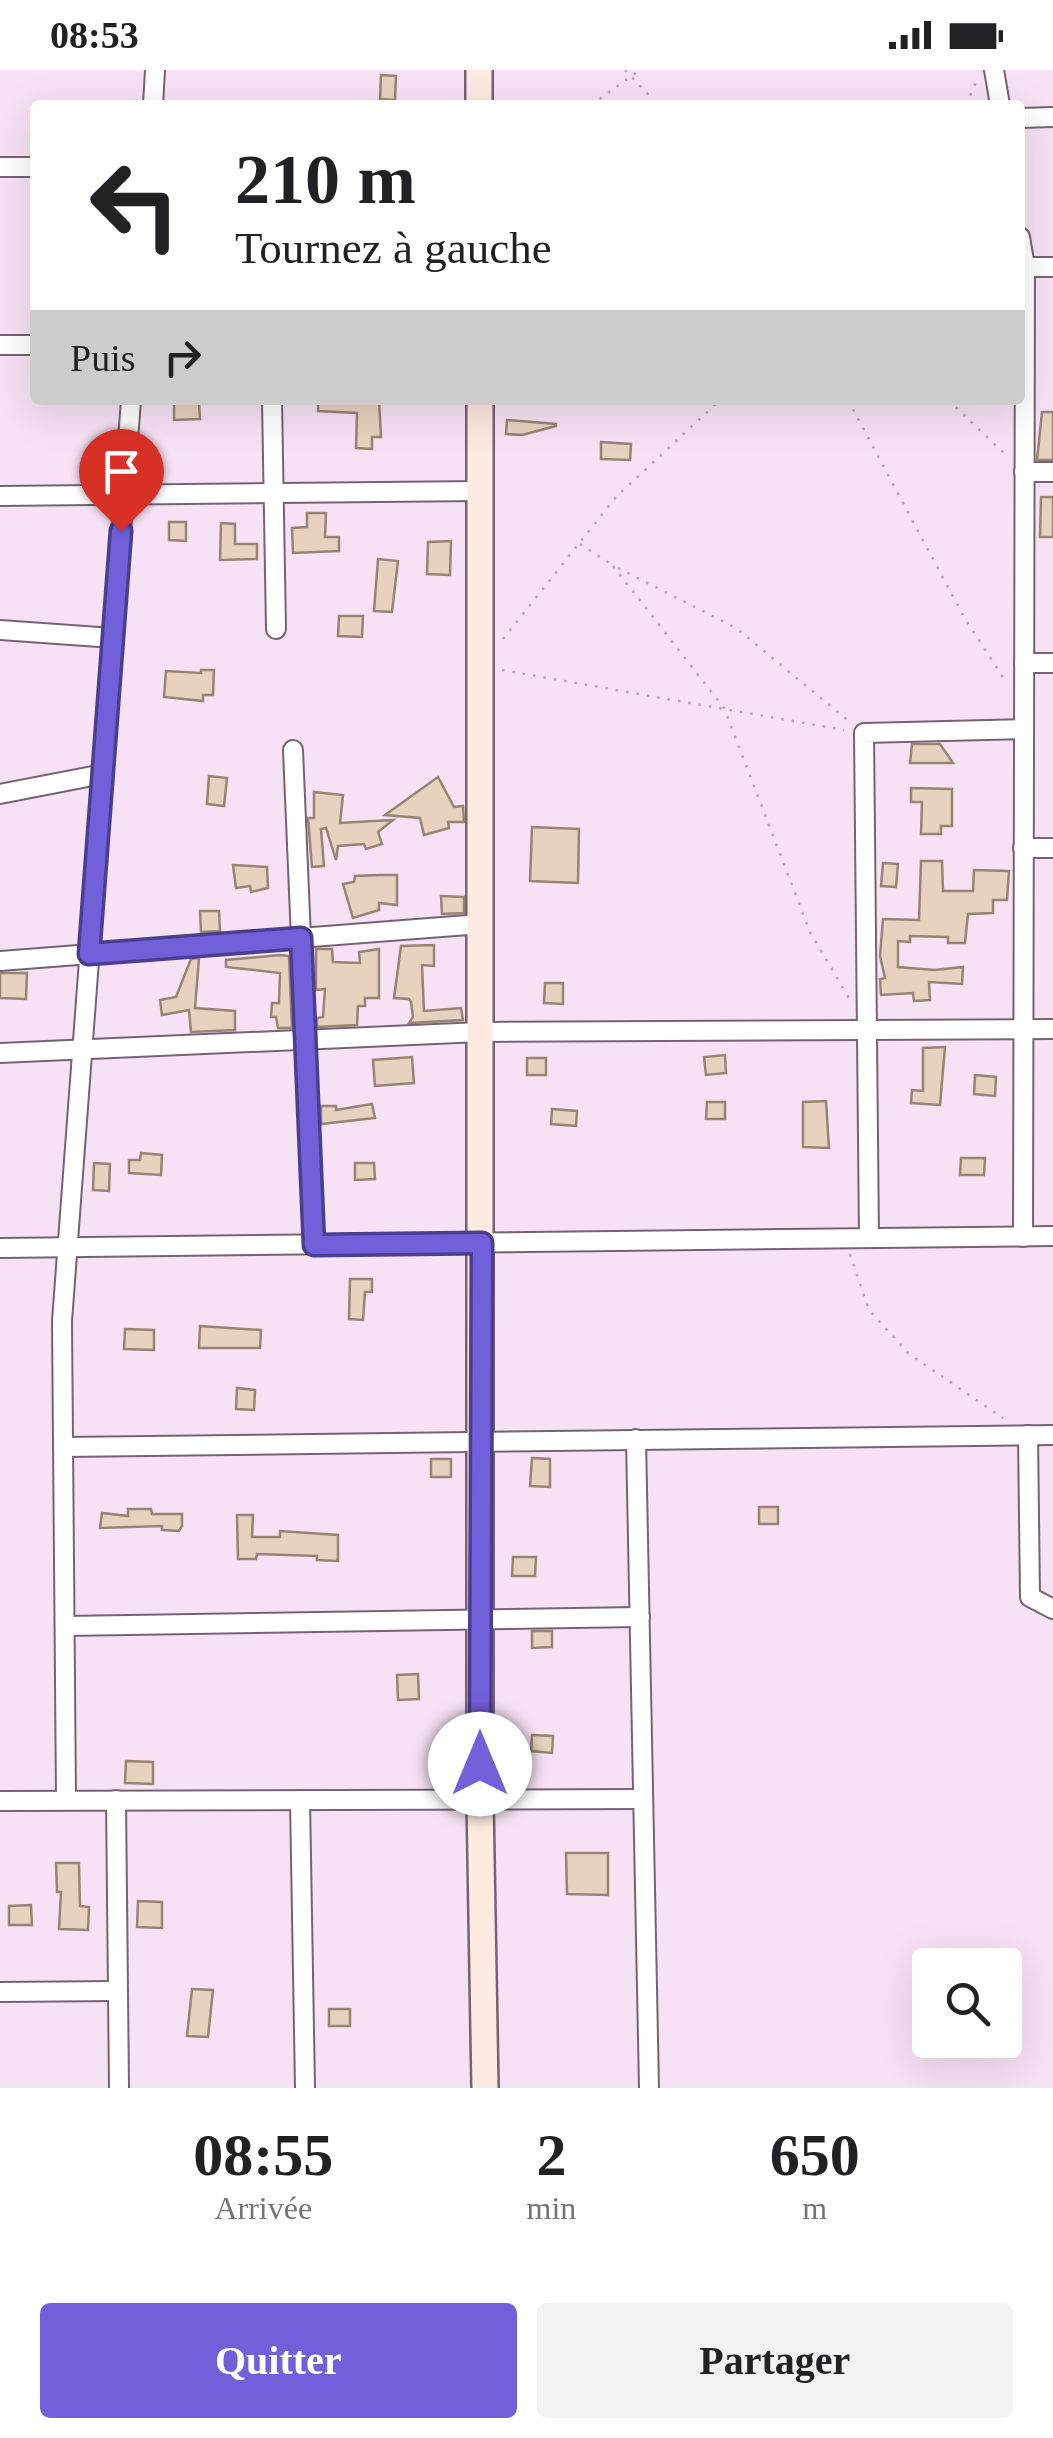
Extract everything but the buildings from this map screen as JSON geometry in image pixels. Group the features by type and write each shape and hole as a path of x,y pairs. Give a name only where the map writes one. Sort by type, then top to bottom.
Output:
{"street":[{"path":"153,100 155,70"},
{"path":"478,70 479,100"},
{"path":"987,71 998,100"},
{"path":"1025,118 1053,118"},
{"path":"0,168 30,168"},
{"path":"1025,267 1053,267"},
{"path":"0,345 30,345"},
{"path":"66,1800 62,1321 131,405"},
{"path":"272,405 276,629"},
{"path":"480,405 480,1800 486,2088"},
{"path":"1022,1236 1024,405"},
{"path":"1024,472 1053,472"},
{"path":"0,496 480,491"},
{"path":"0,630 113,638"},
{"path":"1024,664 1053,663"},
{"path":"870,1238 864,734 1024,730"},
{"path":"293,750 314,1245"},
{"path":"0,794 103,774"},
{"path":"1023,848 1053,848"},
{"path":"0,961 481,924"},
{"path":"0,1053 481,1032 1053,1028"},
{"path":"0,1248 1053,1236"},
{"path":"63,1448 1053,1435"},
{"path":"1028,1436 1030,1597 1053,1609"},
{"path":"636,1438 648,2088"},
{"path":"65,1626 640,1616"},
{"path":"0,1801 643,1799"},
{"path":"116,1800 119,2088"},
{"path":"300,1800 305,2088"},
{"path":"0,1992 116,1991"}],"path":[{"path":"625,70 653,100"},
{"path":"597,100 640,70"},
{"path":"969,100 987,71"},
{"path":"715,405 616,497 480,666 864,734"},
{"path":"851,405 964,617 1024,708"},
{"path":"953,405 1024,472"},
{"path":"579,543 613,566 736,628 864,734"},
{"path":"613,566 724,708 810,932 848,997"},
{"path":"844,1239 869,1310 909,1354 1028,1436"}],"route":[{"path":"121,531 89,954 301,938 314,1245 482,1243 480,1764"}]}
